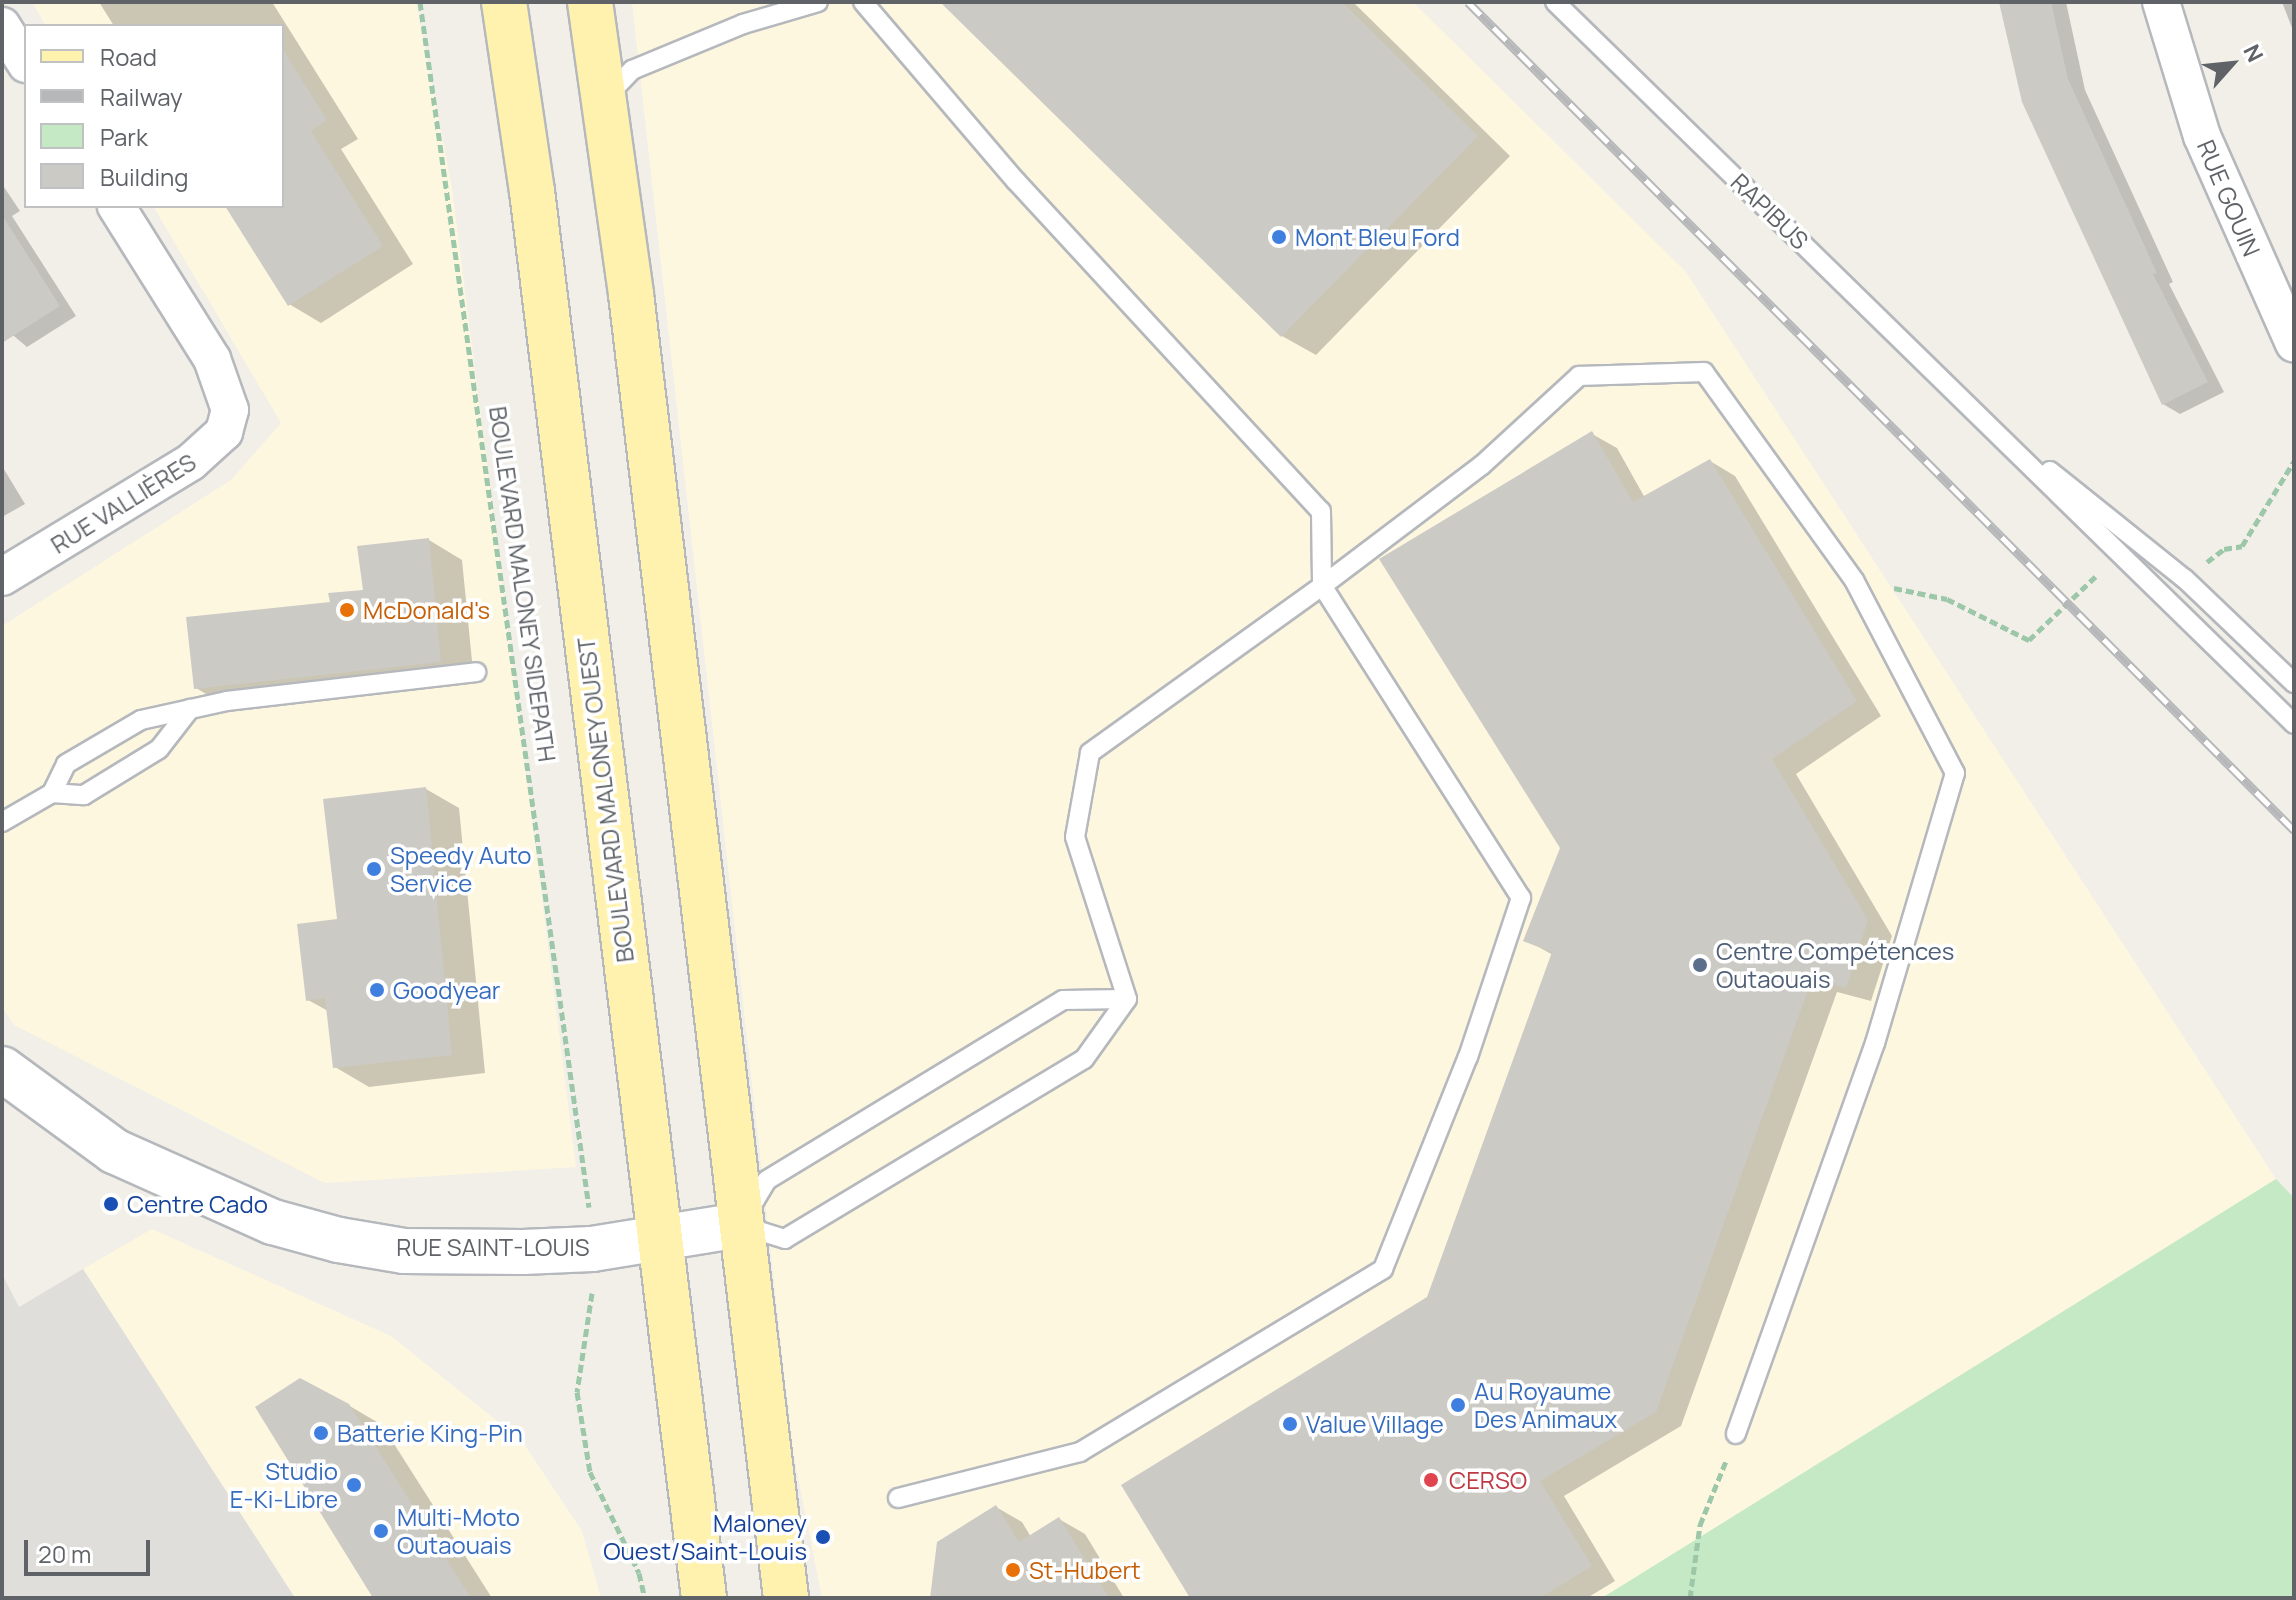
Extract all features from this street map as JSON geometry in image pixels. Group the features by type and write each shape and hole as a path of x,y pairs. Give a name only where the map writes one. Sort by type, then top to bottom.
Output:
{"main road":[{"name":"BOULEVARD MALONEY OUEST","path":"504,2 534,205 704,1598"},
{"path":"590,2 631,294 786,1598"}],"street":[{"name":"RUE GOUIN","path":"2161,2 2202,136 2294,344"},
{"path":"2,26 24,61"},
{"name":"RUE VALLIÈRES","path":"2,577 191,462 224,432 230,410 224,384 117,208"},
{"name":"RUE SAINT-LOUIS","path":"2,1069 114,1151 273,1222 404,1251 592,1249 740,1225"}],"lane":[{"path":"603,100 632,70 743,24 818,2"},
{"path":"863,2 1016,181 1321,511 1322,586 1521,898 1468,1057 1383,1269 1080,1452 898,1498"},
{"name":"RAPIBUS","path":"1555,2 2294,724"},
{"path":"1127,999 1075,837 1090,753 1322,586 1482,465 1579,376 1704,372 1854,580 1955,773 1875,1043 1736,1434"},
{"name":"RAPIBUS","path":"1985,420 2185,579 2294,683"},
{"path":"52,793 66,764 141,720 190,709 476,672"},
{"path":"2,822 52,793 84,795 159,749 190,709"},
{"path":"1127,999 1084,1059 785,1239 740,1225 767,1180 1063,1000 1127,999"}],"path":[{"name":"BOULEVARD MALONEY SIDEPATH","path":"420,2 586,1172 592,1294 577,1392 590,1472 639,1573 645,1598"},
{"path":"2185,579 2224,549 2242,546 2294,461"},
{"path":"1854,580 1947,599 2029,640 2106,567"},
{"path":"1690,1598 1700,1525 1736,1434"}],"shaded area":[{"path":"32,2 416,2 452,188 576,1167 325,1183 14,1025 2,1007 2,626 231,480 281,423 154,208 284,208 284,24 45,24"},
{"path":"632,2 1413,2 1686,272 2276,1179 1602,1598 822,1598 793,1452"},
{"path":"152,1229 391,1336 522,1441 582,1531 601,1598 295,1598 83,1269"},
{"path":"83,1269 295,1598 2,1598 2,1274 19,1307"}],"green space":[{"path":"2276,1179 2294,1198 2294,1598 1602,1598"}],"building":[{"name":"Mont Bleu Ford","path":"940,2 1342,2 1478,136 1281,337"},
{"path":"1999,2 2051,2 2068,79 2157,273 2153,274 2208,382 2162,405 2022,102"},
{"path":"284,51 327,120 311,131 383,246 288,306 226,208 284,208"},
{"path":"2,215 60,306 2,343"},
{"name":"Centre Compétences Outaouais","path":"1592,431 1633,502 1710,459 1857,701 1772,759 1868,920 1846,988 1812,979 1656,1412 1540,1481 1592,1566 1540,1598 1190,1598 1121,1485 1427,1297 1552,952 1523,941 1560,848 1379,559"},
{"name":"McDonald's","path":"429,538 441,662 194,689 186,617 330,602 328,593 363,590 357,546"},
{"path":"426,787 452,1055 333,1068 325,998 306,1001 297,924 337,919 323,799"},
{"path":"300,1378 349,1404 471,1598 373,1598 255,1407"},
{"name":"St-Hubert","path":"996,1505 1019,1542 1059,1517 1109,1598 930,1598 937,1542"}],"railway":[{"path":"1468,2 2294,830"}],"place":[{"name":"Mont Bleu Ford","path":"1279,237"},
{"name":"McDonald's","path":"347,610"},
{"name":"Speedy Auto Service","path":"374,869"},
{"name":"Centre Compétences Outaouais","path":"1700,965"},
{"name":"Goodyear","path":"377,990"},
{"name":"Centre Cado","path":"111,1204"},
{"name":"Au Royaume Des Animaux","path":"1458,1405"},
{"name":"Value Village","path":"1290,1424"},
{"name":"Batterie King-Pin","path":"321,1433"},
{"name":"CERSO","path":"1431,1480"},
{"name":"Studio E-Ki-Libre","path":"354,1485"},
{"name":"Multi-Moto Outaouais","path":"381,1531"},
{"name":"Maloney Ouest/Saint-Louis","path":"823,1537"},
{"name":"St-Hubert","path":"1013,1570"}]}
